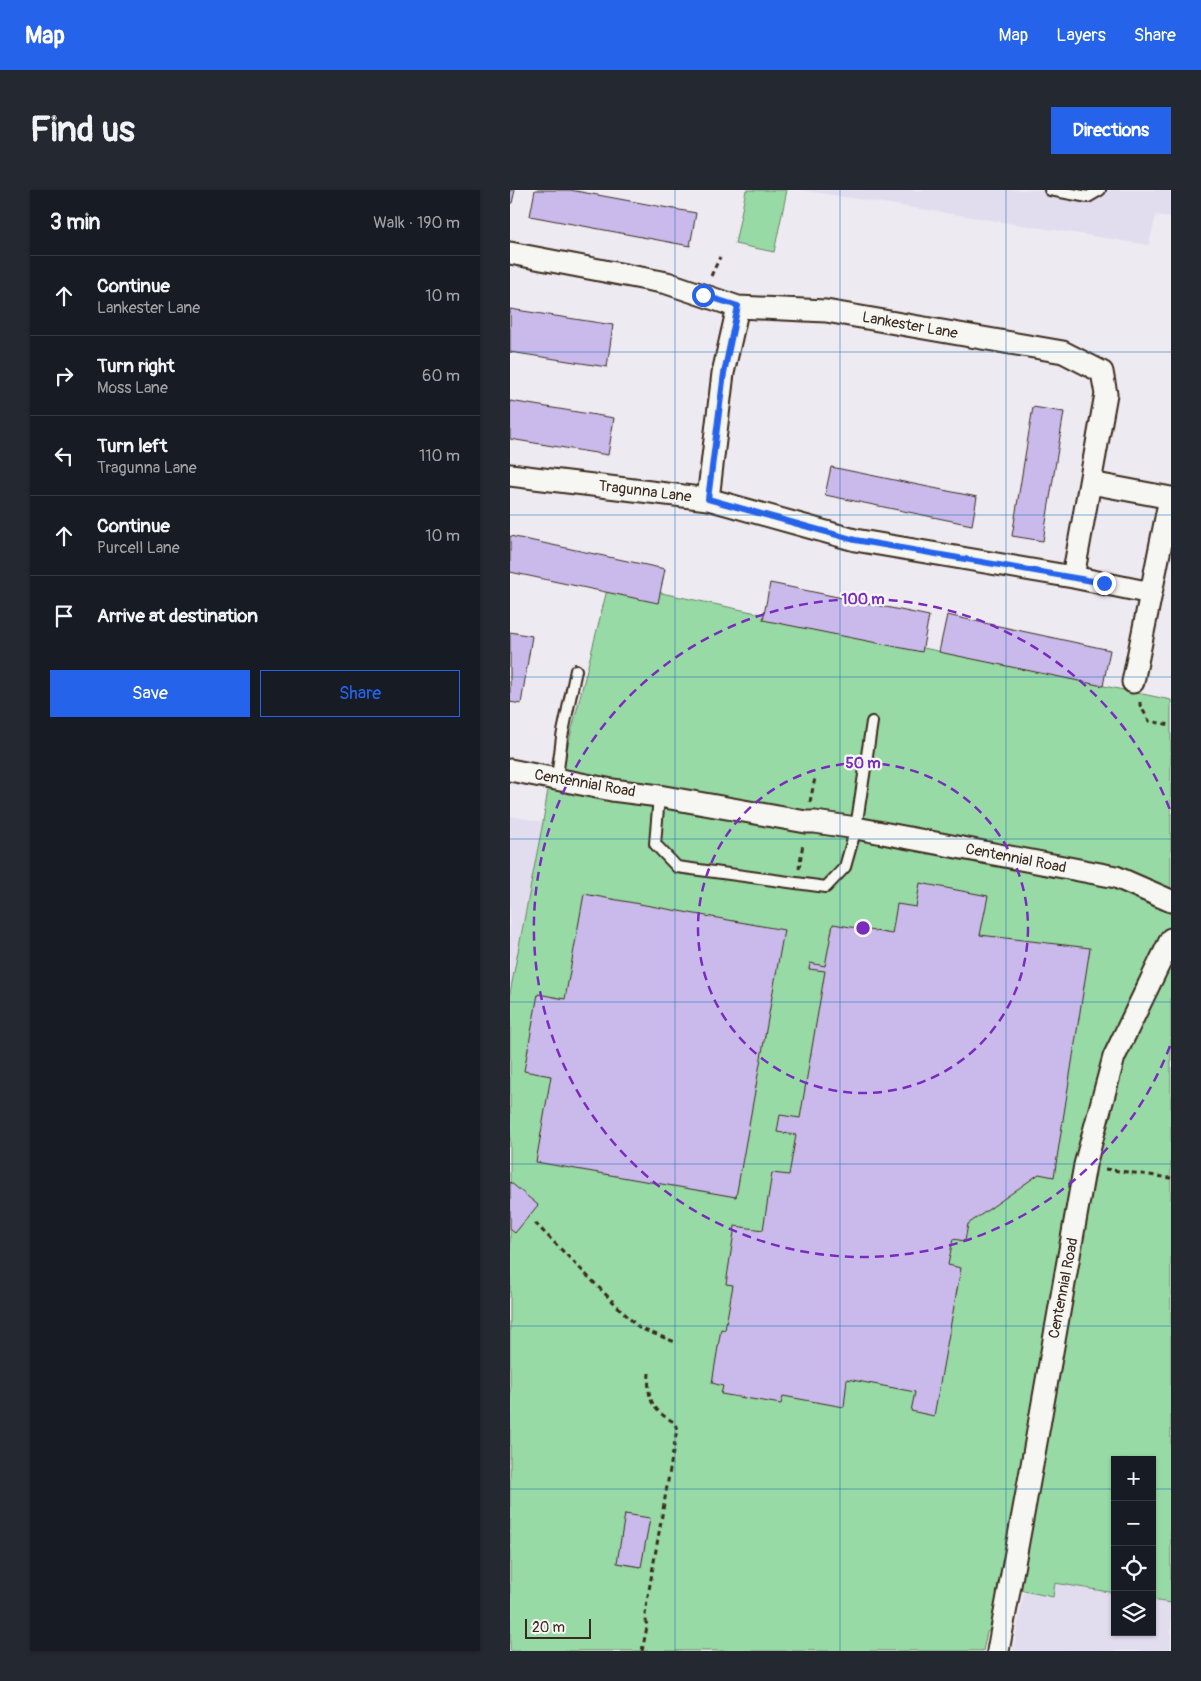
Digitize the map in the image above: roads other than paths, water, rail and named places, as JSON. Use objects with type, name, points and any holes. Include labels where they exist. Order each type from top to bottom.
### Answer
[{"type":"street","name":"Lankester Lane","points":[[510,253],[668,283],[738,306],[826,311],[1063,352],[1102,372],[1106,394],[1091,483],[1072,577]]},
{"type":"street","points":[[708,499],[724,373],[738,306]]},
{"type":"street","name":"Tragunna Lane","points":[[510,475],[708,499],[855,540],[1151,592]]},
{"type":"street","points":[[1091,483],[1170,498],[1133,682]]},
{"type":"street","name":"Centennial Road","points":[[510,770],[612,790],[659,796],[806,822],[856,828],[1116,877],[1171,901]]},
{"type":"street","name":"Centennial Road","points":[[998,1651],[1084,1165],[1114,1057],[1171,939]]},
{"type":"lane","points":[[1050,190],[1088,197],[1100,190]]},
{"type":"lane","points":[[557,778],[562,737],[576,670]]},
{"type":"lane","points":[[659,796],[655,844],[677,867],[826,887],[846,867],[856,828],[872,722]]}]
